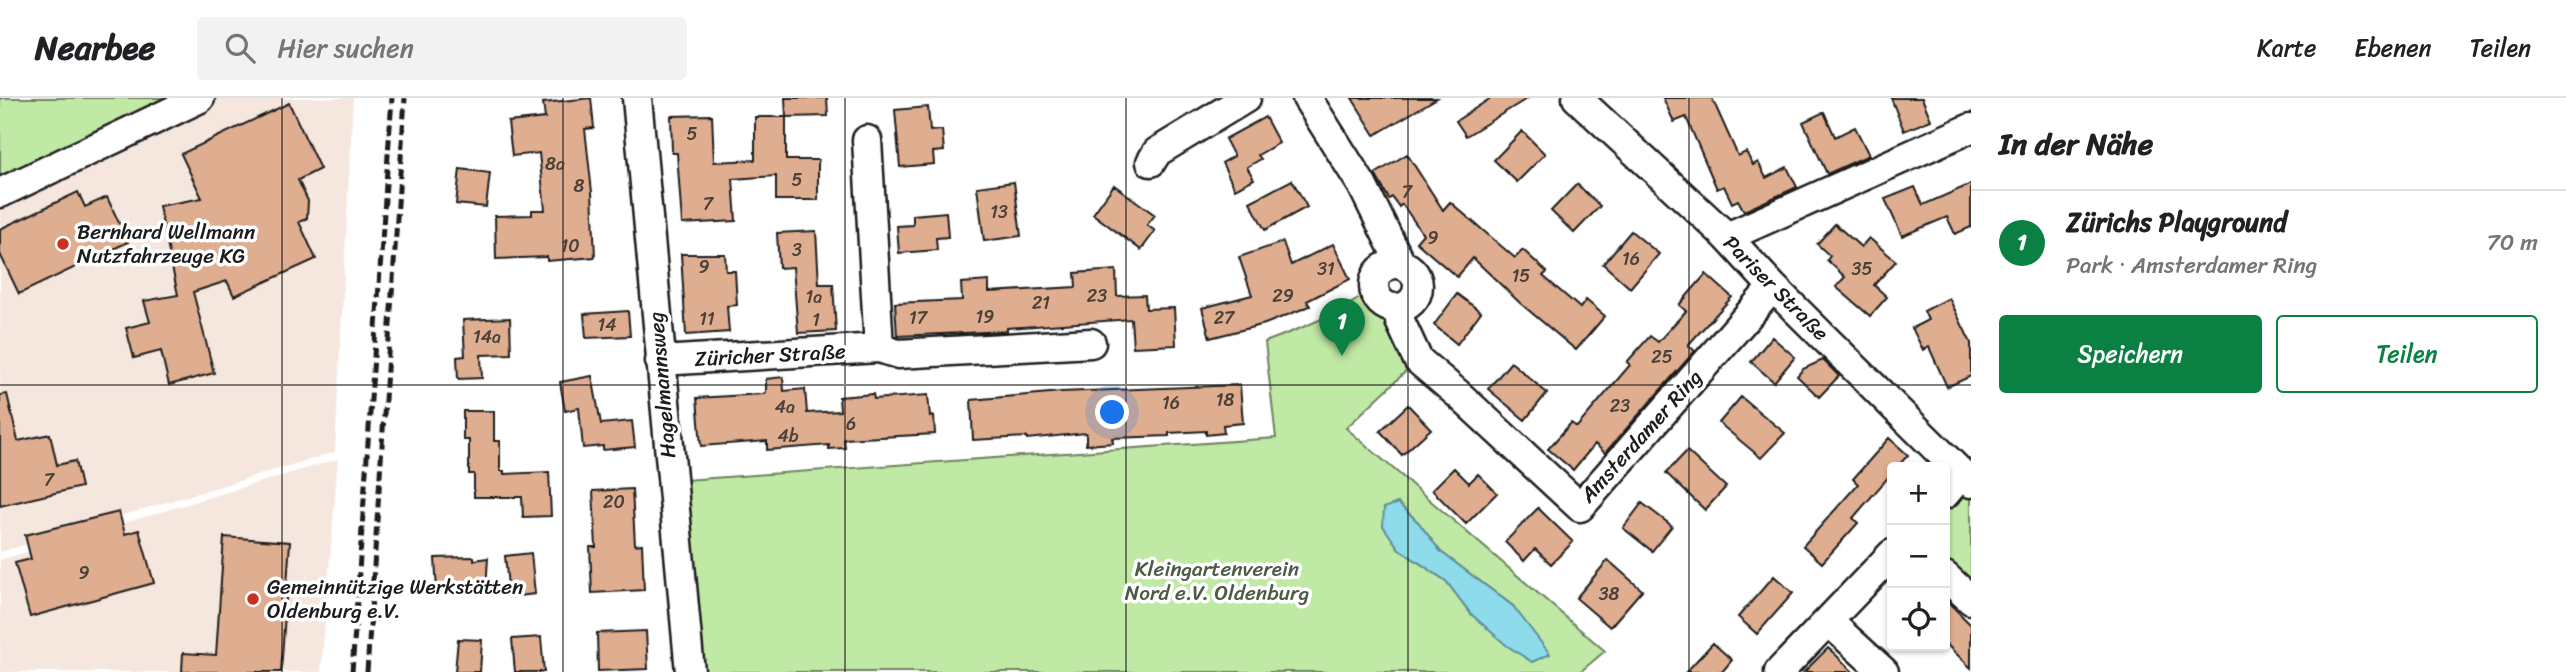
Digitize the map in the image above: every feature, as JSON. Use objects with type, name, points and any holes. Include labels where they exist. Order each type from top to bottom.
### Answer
[{"type":"street","points":[[0,193],[200,98]]},
{"type":"street","name":"Hagelmannsweg","points":[[637,98],[690,672]]},
{"type":"street","points":[[1151,162],[1157,152],[1246,98]]},
{"type":"street","name":"Amsterdamer Ring","points":[[1307,98],[1362,185],[1401,264],[1413,272],[1418,287],[1413,301],[1399,308],[1400,321],[1418,360],[1580,508],[1773,287]]},
{"type":"street","name":"Pariser Straße","points":[[1577,98],[1727,237],[1959,484]]},
{"type":"street","points":[[1727,237],[1971,128]]},
{"type":"street","points":[[867,140],[879,348]]},
{"type":"street","name":"Züricher Straße","points":[[660,361],[879,348],[898,354],[1091,343]]},
{"type":"street","points":[[1779,672],[1887,559]]},
{"type":"street","points":[[1950,581],[1971,600]]},
{"type":"street","points":[[1828,621],[1884,672]]},
{"type":"shaded area","points":[[200,98],[353,98],[335,452],[0,552],[0,193]]},
{"type":"shaded area","points":[[338,459],[321,672],[0,672],[0,560]]},
{"type":"green space","points":[[0,98],[186,98],[0,185]]},
{"type":"green space","name":"Kleingartenverein Nord e.V. Oldenburg","points":[[1373,289],[1380,302],[1392,308],[1418,360],[1346,428],[1605,651],[1580,672],[689,672],[671,481],[1276,438],[1265,342],[1321,319]],"holes":[[[1398,503],[1418,522],[1441,552],[1513,606],[1471,614],[1446,581],[1399,549],[1384,508]]]},
{"type":"green space","points":[[1971,484],[1971,600],[1950,581],[1950,492]]},
{"type":"water","points":[[1398,503],[1418,522],[1441,552],[1513,606],[1550,654],[1532,662],[1506,645],[1471,614],[1446,581],[1399,549],[1383,526],[1384,508]]},
{"type":"building","points":[[591,98],[594,128],[585,129],[595,257],[547,261],[547,257],[496,259],[495,216],[532,215],[532,210],[545,210],[539,153],[512,156],[508,122],[545,118],[543,103]]},
{"type":"building","points":[[785,98],[827,98],[828,116],[786,117]]},
{"type":"building","points":[[1352,98],[1437,98],[1375,135]]},
{"type":"building","points":[[1491,98],[1528,98],[1466,136],[1456,121]]},
{"type":"building","points":[[1663,98],[1712,98],[1738,156],[1746,152],[1753,165],[1758,162],[1766,178],[1787,167],[1797,187],[1744,211],[1738,200],[1732,203],[1724,186],[1717,189],[1686,117],[1674,122]]},
{"type":"building","points":[[1891,98],[1922,98],[1931,120],[1904,131]]},
{"type":"building","points":[[289,103],[320,169],[298,180],[308,201],[307,218],[299,222],[316,259],[234,296],[227,281],[193,292],[214,373],[169,385],[161,351],[134,358],[126,328],[150,322],[144,301],[178,295],[159,206],[202,198],[181,154]]},
{"type":"building","points":[[928,107],[930,131],[942,130],[944,151],[933,152],[934,164],[900,167],[895,110]]},
{"type":"building","points":[[1824,112],[1835,137],[1855,127],[1869,155],[1827,174],[1803,122]]},
{"type":"building","points":[[712,115],[714,162],[755,160],[755,117],[786,117],[786,160],[818,160],[818,200],[776,200],[776,176],[733,179],[736,221],[682,224],[677,153],[672,153],[671,116]]},
{"type":"building","points":[[1265,117],[1279,143],[1258,155],[1261,159],[1247,167],[1254,179],[1235,189],[1222,163],[1234,156],[1225,139]]},
{"type":"building","points":[[1522,131],[1545,154],[1517,182],[1494,160]]},
{"type":"building","points":[[1407,154],[1443,210],[1450,202],[1515,258],[1523,250],[1547,272],[1543,276],[1580,308],[1586,300],[1605,316],[1576,350],[1520,303],[1473,258],[1457,277],[1416,242],[1423,234],[1402,204],[1399,207],[1392,197],[1389,199],[1375,174]]},
{"type":"building","points":[[460,169],[490,173],[486,207],[456,204]]},
{"type":"building","points":[[1292,180],[1307,207],[1265,230],[1250,202]]},
{"type":"building","points":[[1014,182],[1021,236],[984,241],[977,187]]},
{"type":"building","points":[[1577,184],[1600,206],[1574,233],[1551,211]]},
{"type":"building","points":[[1971,184],[1971,227],[1955,234],[1947,217],[1902,236],[1885,199],[1915,187],[1923,205]]},
{"type":"building","points":[[1114,185],[1155,215],[1147,225],[1155,231],[1141,250],[1093,214]]},
{"type":"building","name":"Bernhard Wellmann Nutzfahrzeuge KG","points":[[78,192],[85,207],[107,197],[128,242],[19,294],[0,254],[0,229]]},
{"type":"building","points":[[946,212],[948,237],[936,238],[937,250],[899,253],[897,226],[913,225],[913,215]]},
{"type":"building","points":[[1835,224],[1861,247],[1869,238],[1896,261],[1874,285],[1887,297],[1870,316],[1836,287],[1845,277],[1827,260],[1830,256],[1817,244]]},
{"type":"building","points":[[816,231],[819,284],[833,284],[836,331],[798,333],[793,267],[779,268],[777,233]]},
{"type":"building","points":[[1631,231],[1659,254],[1630,288],[1603,264]]},
{"type":"building","points":[[1283,242],[1291,265],[1333,244],[1350,279],[1307,301],[1310,306],[1265,324],[1210,338],[1202,308],[1252,295],[1239,257]]},
{"type":"building","points":[[681,254],[725,254],[726,271],[735,271],[737,305],[727,306],[729,332],[686,335]]},
{"type":"building","points":[[1116,270],[1117,296],[1145,295],[1146,309],[1174,308],[1176,345],[1133,347],[1131,319],[1007,328],[1007,331],[897,336],[895,303],[962,300],[961,283],[989,281],[989,292],[1076,287],[1075,273]]},
{"type":"building","points":[[1706,274],[1732,297],[1688,345],[1695,351],[1605,453],[1595,444],[1573,470],[1548,449],[1571,423],[1577,427],[1630,365],[1627,362],[1650,336],[1658,342],[1686,311],[1679,305]]},
{"type":"building","points":[[1457,294],[1481,312],[1457,344],[1434,325]]},
{"type":"building","points":[[1949,298],[1971,343],[1971,376],[1947,387],[1929,347],[1923,350],[1912,328],[1928,320],[1924,311]]},
{"type":"building","points":[[628,311],[630,336],[586,338],[584,314]]},
{"type":"building","points":[[510,318],[511,354],[481,355],[482,378],[458,379],[457,357],[465,356],[463,320]]},
{"type":"building","points":[[1772,337],[1795,357],[1774,382],[1751,362]]},
{"type":"building","points":[[1823,360],[1839,376],[1819,397],[1797,376],[1803,369]]},
{"type":"building","points":[[1511,362],[1547,393],[1525,420],[1488,389]]},
{"type":"building","points":[[592,376],[601,424],[632,421],[635,447],[603,450],[603,446],[583,448],[579,408],[565,411],[560,382]]},
{"type":"building","points":[[783,377],[784,391],[805,389],[807,413],[840,411],[839,397],[873,394],[874,399],[928,395],[930,417],[934,416],[935,434],[844,439],[845,448],[829,449],[829,445],[767,450],[767,441],[701,446],[697,398],[763,394],[766,392],[766,379]]},
{"type":"building","points":[[1240,385],[1243,423],[1223,425],[1224,433],[1169,433],[1169,436],[1112,438],[1113,443],[1086,445],[1086,433],[1027,439],[973,440],[971,400],[1061,392]]},
{"type":"building","points":[[7,394],[18,441],[50,434],[57,465],[75,461],[81,487],[0,506],[0,395]]},
{"type":"building","points":[[1741,397],[1785,433],[1761,458],[1719,423]]},
{"type":"building","points":[[1408,405],[1431,429],[1402,455],[1380,431]]},
{"type":"building","points":[[463,411],[494,411],[494,441],[500,441],[500,471],[504,471],[504,474],[549,472],[551,516],[523,517],[522,497],[474,497],[474,474],[469,474],[469,440],[463,440]]},
{"type":"building","points":[[1889,438],[1908,455],[1902,462],[1887,462],[1887,479],[1853,518],[1858,523],[1822,563],[1803,546],[1858,484],[1853,479]]},
{"type":"building","points":[[1687,451],[1726,487],[1705,510],[1666,473]]},
{"type":"building","points":[[1454,468],[1469,483],[1478,474],[1497,493],[1466,524],[1432,490]]},
{"type":"building","points":[[632,489],[635,545],[642,544],[644,590],[592,593],[590,547],[596,547],[593,491]]},
{"type":"building","points":[[1642,503],[1672,526],[1652,551],[1623,528]]},
{"type":"building","points":[[1538,508],[1573,542],[1551,564],[1535,549],[1524,561],[1505,542]]},
{"type":"building","points":[[119,512],[125,534],[139,530],[154,583],[30,617],[15,563],[31,559],[25,535]]},
{"type":"building","name":"Gemeinnützige Werkstätten Oldenburg e.V.","points":[[224,537],[290,542],[281,672],[182,672],[183,653],[216,655]]},
{"type":"building","points":[[531,553],[535,594],[509,597],[505,556]]},
{"type":"building","points":[[474,557],[474,560],[488,558],[486,589],[437,591],[435,558]]},
{"type":"building","points":[[1608,560],[1642,590],[1610,627],[1576,598]]},
{"type":"building","points":[[1774,576],[1793,593],[1757,634],[1738,617]]},
{"type":"building","points":[[1950,604],[1971,625],[1971,668],[1950,648]]},
{"type":"building","points":[[646,631],[648,669],[598,671],[597,633]]},
{"type":"building","points":[[541,637],[544,672],[515,672],[512,639]]},
{"type":"building","points":[[458,639],[482,640],[480,672],[455,672]]},
{"type":"building","points":[[1713,643],[1732,660],[1722,672],[1686,672]]},
{"type":"building","points":[[1828,648],[1836,655],[1853,672],[1804,672]]},
{"type":"railway","points":[[352,672],[392,98]]},
{"type":"railway","points":[[367,672],[405,98]]},
{"type":"place","name":"Bernhard Wellmann Nutzfahrzeuge KG","points":[[63,244]]},
{"type":"place","name":"Zürichs Playground","points":[[1342,356]]},
{"type":"place","name":"Gemeinnützige Werkstätten Oldenburg e.V.","points":[[253,599]]}]
